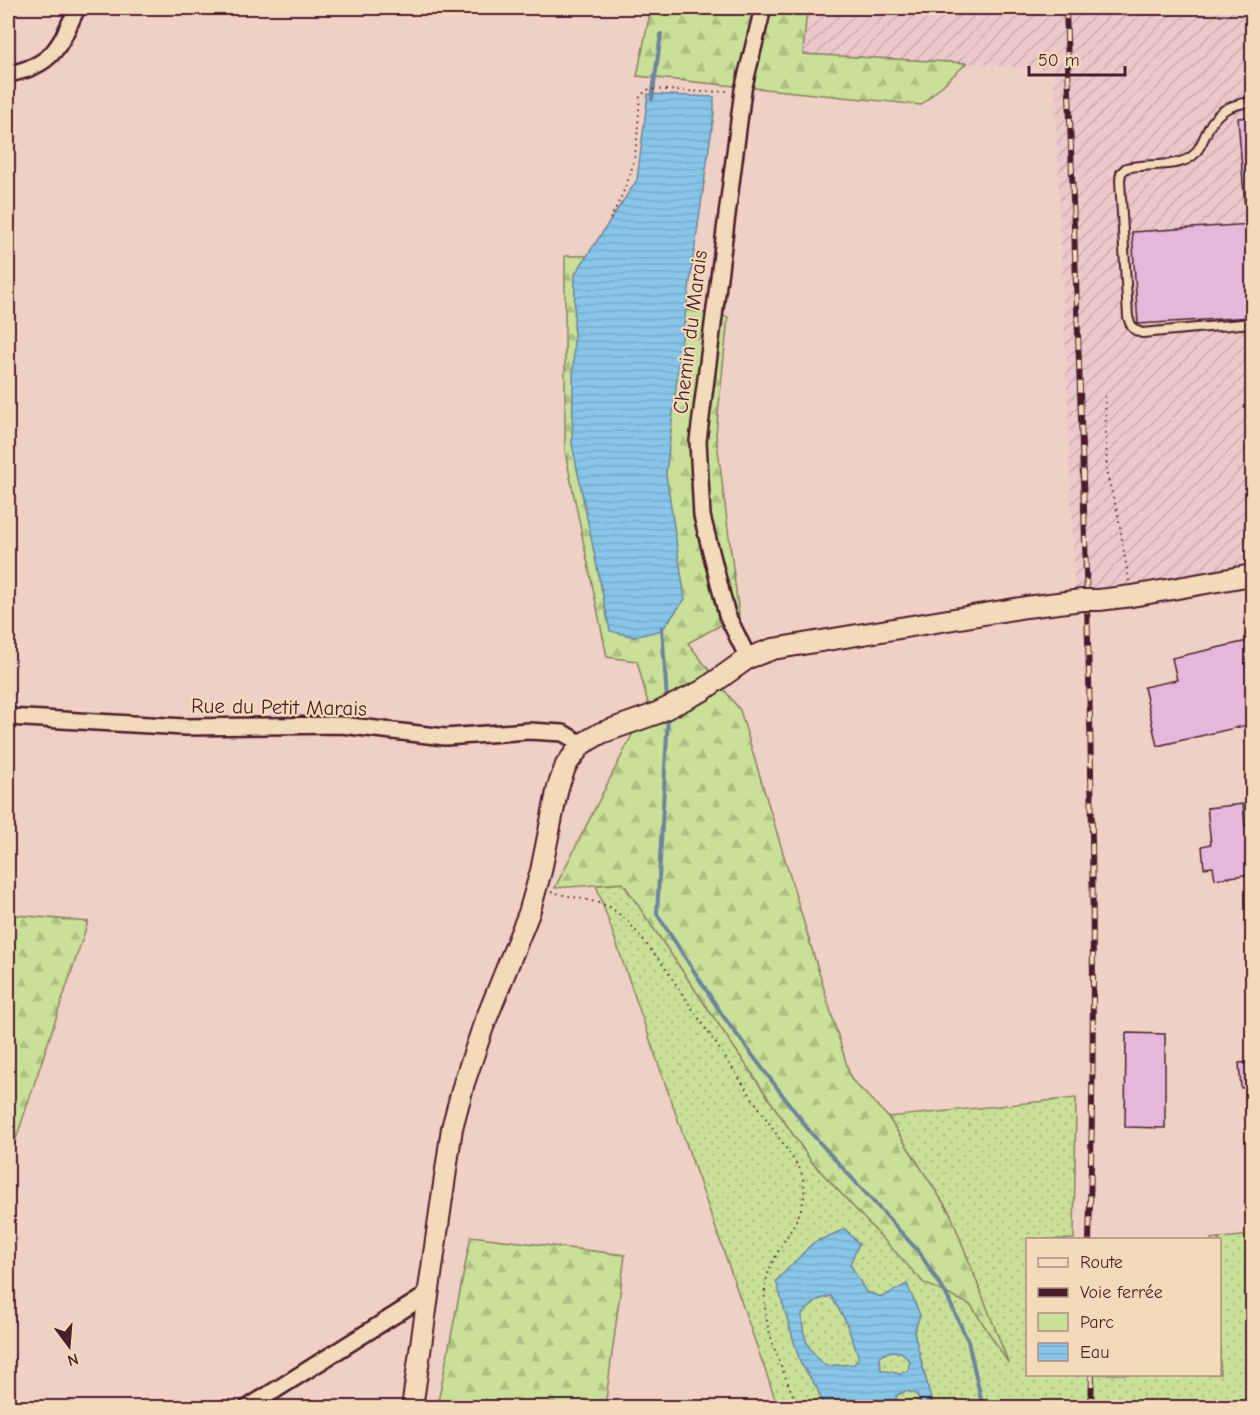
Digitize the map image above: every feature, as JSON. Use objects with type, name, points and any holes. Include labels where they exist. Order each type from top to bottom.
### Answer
[{"type":"street","points":[[8,74],[29,70],[47,59],[60,43],[77,8]]},
{"type":"street","name":"Chemin du Marais","points":[[748,658],[727,615],[702,516],[698,441],[743,90],[763,8]]},
{"type":"street","points":[[412,1407],[452,1128],[483,1027],[529,913],[558,787],[566,765],[582,744],[601,733],[655,714],[702,692],[748,658],[773,649],[1026,607],[1132,596],[1252,575]]},
{"type":"street","name":"Rue du Petit Marais","points":[[8,717],[185,727],[341,725],[445,737],[529,731],[562,733],[582,744]]},
{"type":"street","points":[[247,1407],[428,1294]]},
{"type":"lane","points":[[1252,102],[1238,103],[1217,114],[1210,123],[1198,150],[1190,158],[1181,162],[1126,168],[1121,173],[1120,180],[1128,317],[1134,331],[1142,333],[1252,323]]},
{"type":"path","points":[[609,219],[622,196],[631,171],[636,147],[640,96],[649,89],[705,92],[743,90]]},
{"type":"path","points":[[1105,396],[1107,475],[1118,515],[1132,596]]},
{"type":"path","points":[[536,888],[610,907],[628,921],[663,965],[800,1169],[806,1188],[803,1206],[768,1270],[764,1301],[771,1336],[798,1407]]},
{"type":"shaded area","points":[[807,8],[1252,8],[1252,585],[1075,591],[1054,70],[803,54]]},
{"type":"green space","points":[[651,8],[807,8],[803,54],[967,63],[921,105],[637,76]]},
{"type":"green space","points":[[651,255],[655,305],[728,317],[716,434],[739,615],[688,643],[740,710],[851,1079],[888,1117],[950,1213],[1009,1364],[971,1305],[924,1283],[811,1161],[623,883],[555,888],[648,703],[637,661],[607,657],[565,452],[565,256]]},
{"type":"green space","points":[[623,883],[811,1161],[924,1282],[971,1305],[1007,1360],[950,1213],[888,1117],[1076,1098],[1074,1238],[1026,1238],[1026,1376],[1221,1376],[1220,1238],[1252,1235],[1252,1407],[778,1407],[596,885]]},
{"type":"green space","points":[[8,914],[88,922],[8,1163]]},
{"type":"green space","points":[[471,1236],[625,1255],[605,1407],[437,1407]]},
{"type":"water","points":[[648,94],[714,97],[714,113],[680,352],[666,474],[685,599],[662,630],[634,637],[610,631],[572,444],[575,274],[637,180]]},
{"type":"water","points":[[845,1229],[859,1244],[850,1264],[866,1292],[882,1297],[907,1284],[920,1315],[914,1332],[933,1407],[921,1407],[917,1394],[905,1391],[896,1396],[898,1407],[869,1407],[865,1403],[848,1402],[846,1407],[824,1407],[817,1388],[800,1362],[776,1281],[813,1243]],"holes":[[[831,1296],[845,1320],[858,1355],[854,1364],[826,1366],[807,1343],[802,1314],[818,1300]],[[891,1351],[901,1352],[910,1361],[908,1371],[900,1374],[881,1370],[880,1356]]]},
{"type":"building","points":[[1252,117],[1252,208],[1245,208],[1238,118]]},
{"type":"building","points":[[1252,224],[1252,317],[1138,324],[1132,232]]},
{"type":"building","points":[[1252,640],[1252,724],[1157,746],[1144,687],[1177,680],[1172,658]]},
{"type":"building","points":[[1243,804],[1245,826],[1252,825],[1252,874],[1215,879],[1213,867],[1204,868],[1202,846],[1211,844],[1207,808]]},
{"type":"building","points":[[1126,1033],[1165,1034],[1165,1128],[1125,1127]]},
{"type":"building","points":[[1252,1062],[1252,1087],[1241,1088],[1239,1063]]},
{"type":"waterway","points":[[652,99],[661,34]]},
{"type":"waterway","points":[[662,627],[667,700]]},
{"type":"waterway","points":[[668,716],[657,914],[723,1016],[811,1133],[919,1252],[946,1294],[968,1341],[983,1408]]},
{"type":"railway","points":[[1066,8],[1083,470],[1091,778],[1093,932],[1089,1238]]},
{"type":"railway","points":[[1091,1408],[1092,1376]]}]
